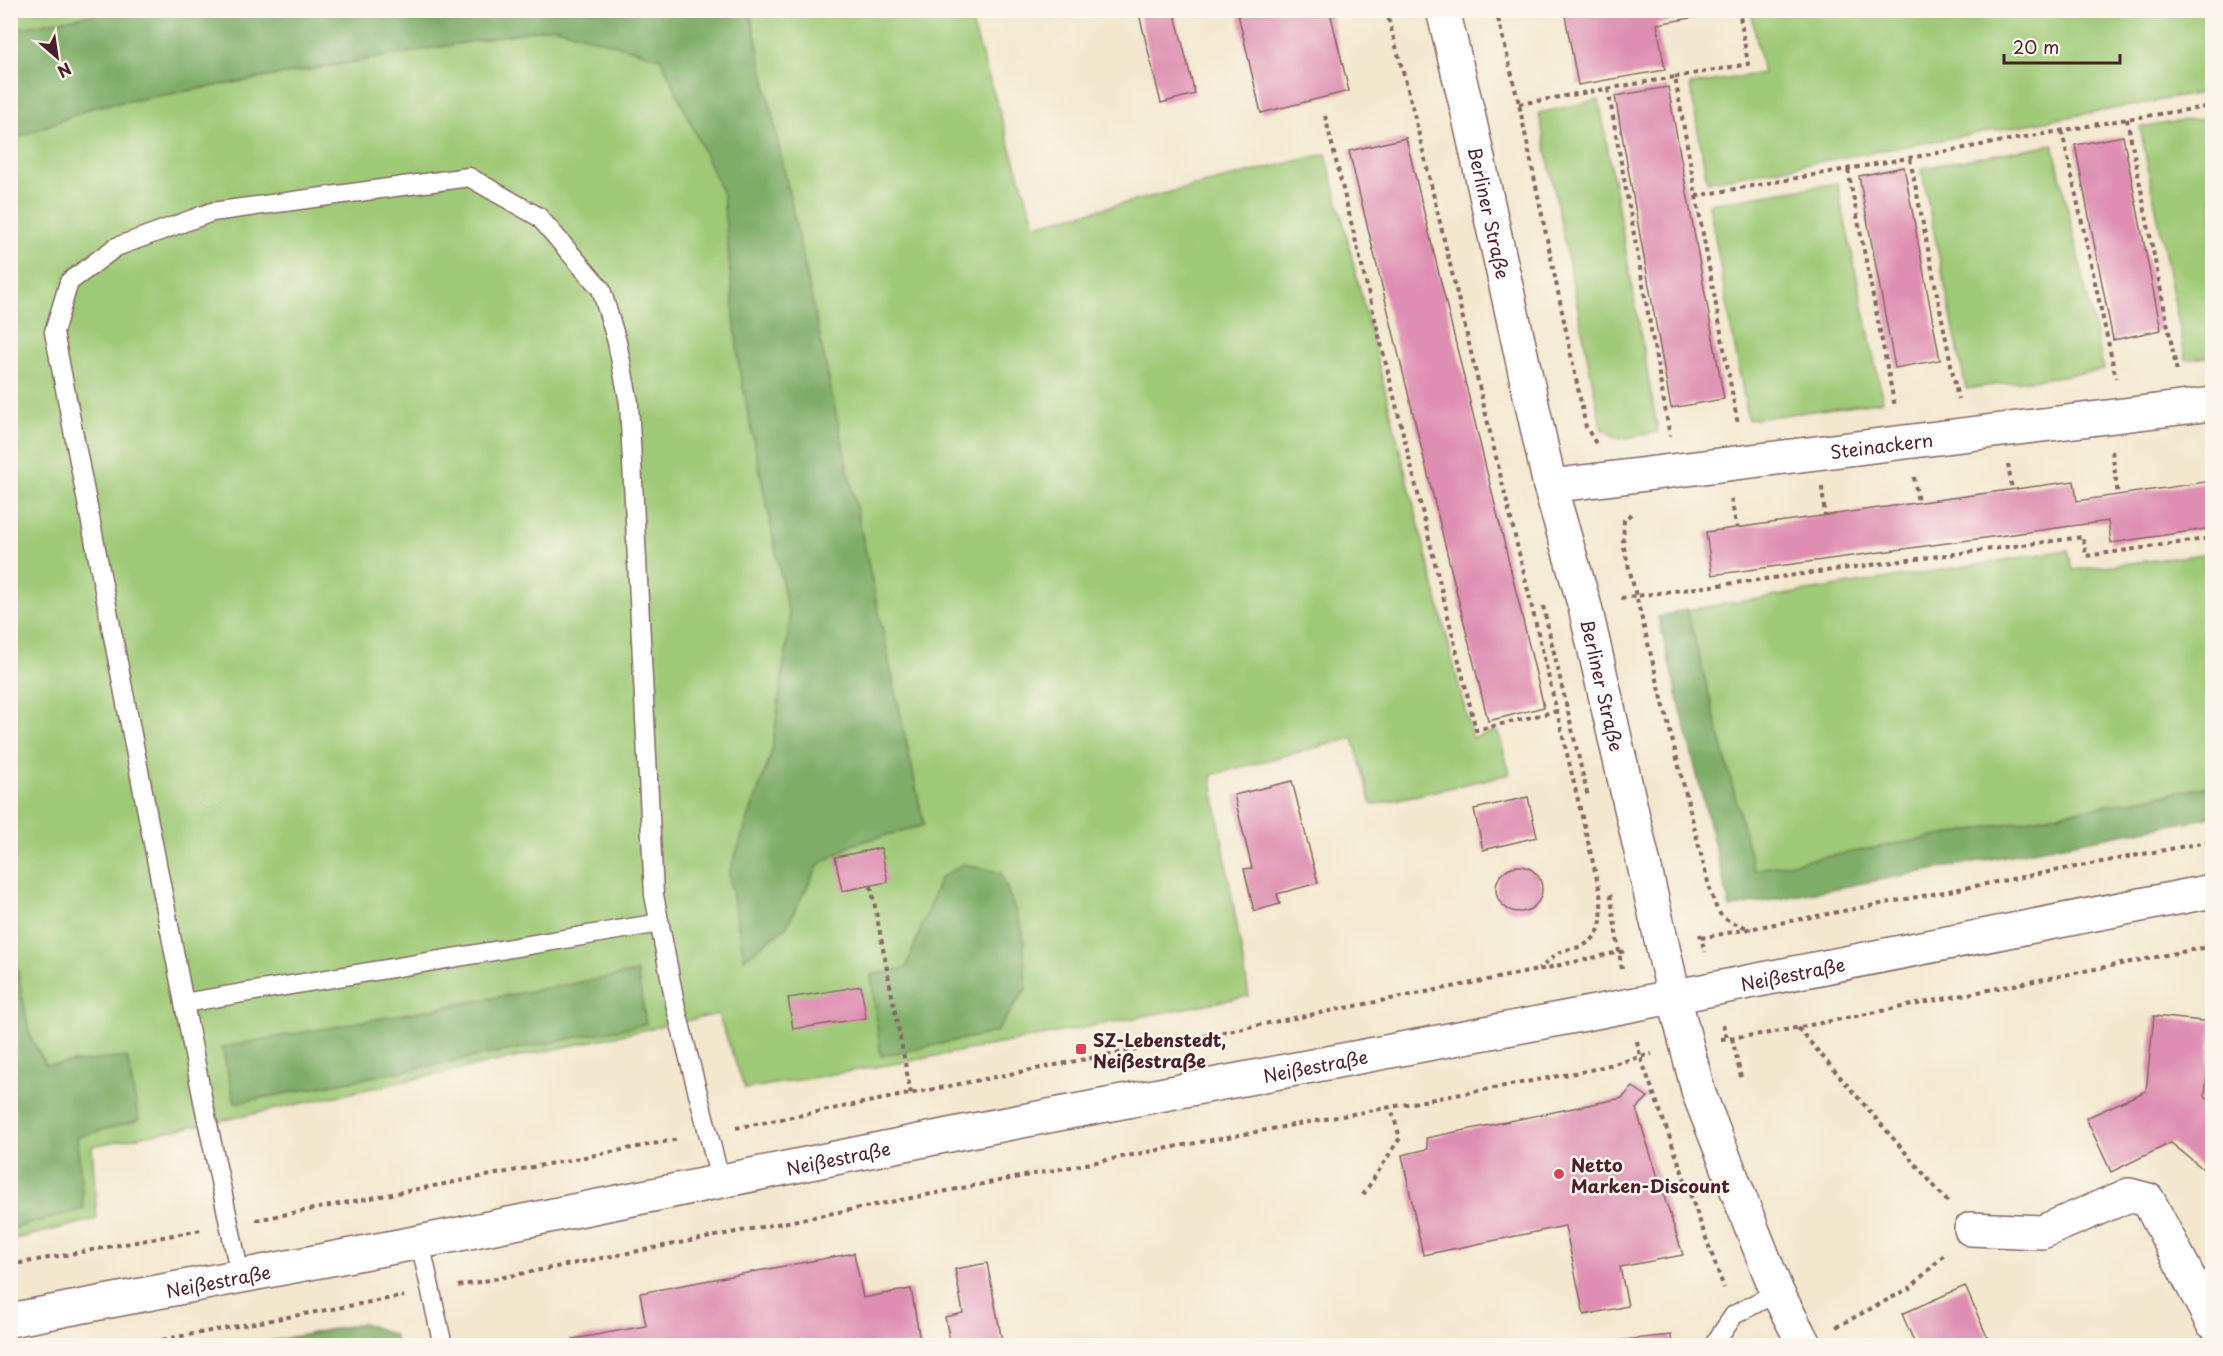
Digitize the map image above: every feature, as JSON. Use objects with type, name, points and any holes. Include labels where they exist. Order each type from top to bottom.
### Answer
[{"type":"street","name":"Berliner Straße","points":[[1443,10],[1468,113],[1550,486],[1584,607],[1674,996],[1699,1094],[1777,1292],[1805,1345]]},
{"type":"street","name":"Steinackern","points":[[1550,486],[2212,404]]},
{"type":"street","name":"Neißestraße","points":[[12,1313],[420,1242],[721,1183],[964,1132],[2212,891]]},
{"type":"street","points":[[1971,1229],[2042,1232],[2129,1195],[2148,1200],[2212,1322]]},
{"type":"lane","points":[[240,1275],[184,1003],[54,332],[69,282],[116,246],[212,212],[470,177],[539,217],[601,289],[616,342],[629,403],[654,895],[676,1008],[721,1183]]},
{"type":"lane","points":[[184,1003],[660,923]]},
{"type":"lane","points":[[420,1242],[443,1346]]},
{"type":"lane","points":[[1713,1346],[1734,1315],[1777,1292]]},
{"type":"path","points":[[1386,10],[1416,120],[1600,892],[1602,921],[1589,942],[1578,948],[1561,951],[1538,970]]},
{"type":"path","points":[[1496,10],[1519,104],[1586,427],[1597,444],[1605,447]]},
{"type":"path","points":[[1519,104],[1748,64],[1739,10]]},
{"type":"path","points":[[1675,77],[1739,432]]},
{"type":"path","points":[[1608,89],[1671,442]]},
{"type":"path","points":[[1696,196],[2127,118],[2212,106]]},
{"type":"path","points":[[1325,116],[1476,730],[1557,711]]},
{"type":"path","points":[[2127,118],[2177,372]]},
{"type":"path","points":[[2062,131],[2116,378]]},
{"type":"path","points":[[1910,159],[1958,402]]},
{"type":"path","points":[[1848,170],[1895,411]]},
{"type":"path","points":[[2111,446],[2118,495]]},
{"type":"path","points":[[2007,459],[2012,490]]},
{"type":"path","points":[[1913,471],[1918,503]]},
{"type":"path","points":[[1821,483],[1825,516]]},
{"type":"path","points":[[1730,494],[1737,528]]},
{"type":"path","points":[[1618,588],[1621,598],[2083,537],[2086,556],[2212,538]]},
{"type":"path","points":[[1636,595],[1717,912],[1724,920],[1751,930]]},
{"type":"path","points":[[1701,938],[2212,841]]},
{"type":"path","points":[[871,886],[911,1094]]},
{"type":"path","points":[[10,1264],[230,1225],[911,1094],[1619,952],[1609,890]]},
{"type":"path","points":[[1742,1077],[1732,1038],[1798,1028],[2212,946]]},
{"type":"path","points":[[1798,1028],[1971,1229],[1910,1288],[1805,1345]]},
{"type":"path","points":[[127,1346],[430,1291],[1163,1149],[1596,1069],[1640,1056],[1734,1315]]},
{"type":"path","points":[[1363,1195],[1400,1138],[1391,1108]]},
{"type":"green space","points":[[11,10],[116,11],[11,30]]},
{"type":"green space","points":[[116,10],[750,11],[924,825],[854,844],[819,864],[786,927],[744,959],[729,874],[772,751],[790,621],[739,367],[723,194],[661,58],[554,27],[94,107],[11,140],[11,30]]},
{"type":"green space","points":[[2210,10],[2212,91],[1707,182],[1690,85],[1763,73],[1751,11]]},
{"type":"green space","points":[[750,11],[968,11],[1035,225],[1326,154],[1472,738],[1498,731],[1510,774],[1372,805],[1353,738],[1211,775],[1249,996],[905,1062],[745,1089],[718,1014],[234,1118],[92,1146],[97,1219],[11,1240],[10,1222],[11,1228],[76,1137],[138,1120],[127,1057],[47,1065],[30,1037],[11,936],[11,140],[94,107],[554,27],[661,58],[723,193],[739,367],[790,621],[772,751],[729,874],[786,927],[819,864],[854,844],[924,825]],"holes":[[[940,878],[1023,932],[1026,989],[996,1032],[881,1056],[871,975],[906,969]],[[637,972],[646,1024],[235,1103],[222,1048]]]},
{"type":"green space","points":[[1599,100],[1658,432],[1620,439],[1602,430],[1539,113]]},
{"type":"green space","points":[[2212,117],[2212,356],[2186,360],[2140,127]]},
{"type":"green space","points":[[2053,144],[2104,370],[1966,389],[1921,168]]},
{"type":"green space","points":[[1837,183],[1883,401],[1748,420],[1709,204]]},
{"type":"green space","points":[[2068,550],[2073,570],[2212,553],[2212,786],[1754,870],[1687,610]]},
{"type":"green space","points":[[1687,609],[1754,870],[2212,786],[2212,817],[1730,908],[1658,617]]},
{"type":"green space","points":[[963,864],[1001,873],[1023,932],[1026,989],[996,1032],[881,1056],[871,975],[906,968],[940,878]]},
{"type":"green space","points":[[11,936],[30,1037],[46,1065],[127,1057],[139,1120],[77,1137],[84,1209],[11,1229]]},
{"type":"green space","points":[[637,972],[646,1024],[235,1103],[222,1047]]},
{"type":"green space","points":[[363,1323],[394,1335],[397,1345],[252,1345]]},
{"type":"building","points":[[1138,10],[1174,10],[1195,94],[1161,103]]},
{"type":"building","points":[[1237,10],[1354,10],[1331,16],[1349,91],[1261,113]]},
{"type":"building","points":[[1564,10],[1724,10],[1724,12],[1657,24],[1665,70],[1578,85]]},
{"type":"building","points":[[1668,87],[1724,399],[1671,408],[1615,96]]},
{"type":"building","points":[[2123,136],[2161,330],[2113,340],[2075,145]]},
{"type":"building","points":[[1406,138],[1544,707],[1488,721],[1349,151]]},
{"type":"building","points":[[1904,167],[1940,360],[1895,368],[1859,176]]},
{"type":"building","points":[[2074,481],[2077,501],[2212,481],[2212,528],[2111,543],[2108,521],[1712,575],[1706,532]]},
{"type":"building","points":[[1292,781],[1318,883],[1277,894],[1280,904],[1254,911],[1244,869],[1252,868],[1234,795]]},
{"type":"building","points":[[1528,797],[1537,837],[1483,850],[1474,809]]},
{"type":"building","points":[[881,848],[888,882],[842,891],[835,857]]},
{"type":"building","points":[[1519,866],[1535,873],[1542,889],[1535,905],[1519,912],[1503,905],[1496,889],[1503,873]]},
{"type":"building","points":[[861,986],[866,1018],[793,1029],[788,998]]},
{"type":"building","points":[[2154,1016],[2212,1022],[2205,1096],[2212,1102],[2212,1176],[2171,1143],[2111,1172],[2086,1118],[2146,1091]]},
{"type":"building","points":[[1633,1087],[1648,1097],[1636,1109],[1683,1255],[1620,1267],[1628,1306],[1584,1315],[1565,1226],[1423,1255],[1402,1155],[1428,1149],[1426,1138],[1622,1098]]},
{"type":"building","points":[[854,1253],[863,1298],[911,1289],[921,1346],[574,1346],[573,1339],[646,1326],[640,1293]]},
{"type":"building","points":[[987,1263],[1003,1346],[951,1346],[945,1317],[963,1313],[955,1269]]},
{"type":"building","points":[[1965,1286],[1991,1346],[1916,1346],[1902,1314]]},
{"type":"building","points":[[1671,1335],[1672,1346],[1586,1346],[1586,1344]]},
{"type":"place","name":"SZ-Lebenstedt, Neißestraße","points":[[1081,1049]]},
{"type":"place","name":"Netto Marken-Discount","points":[[1559,1174]]}]
